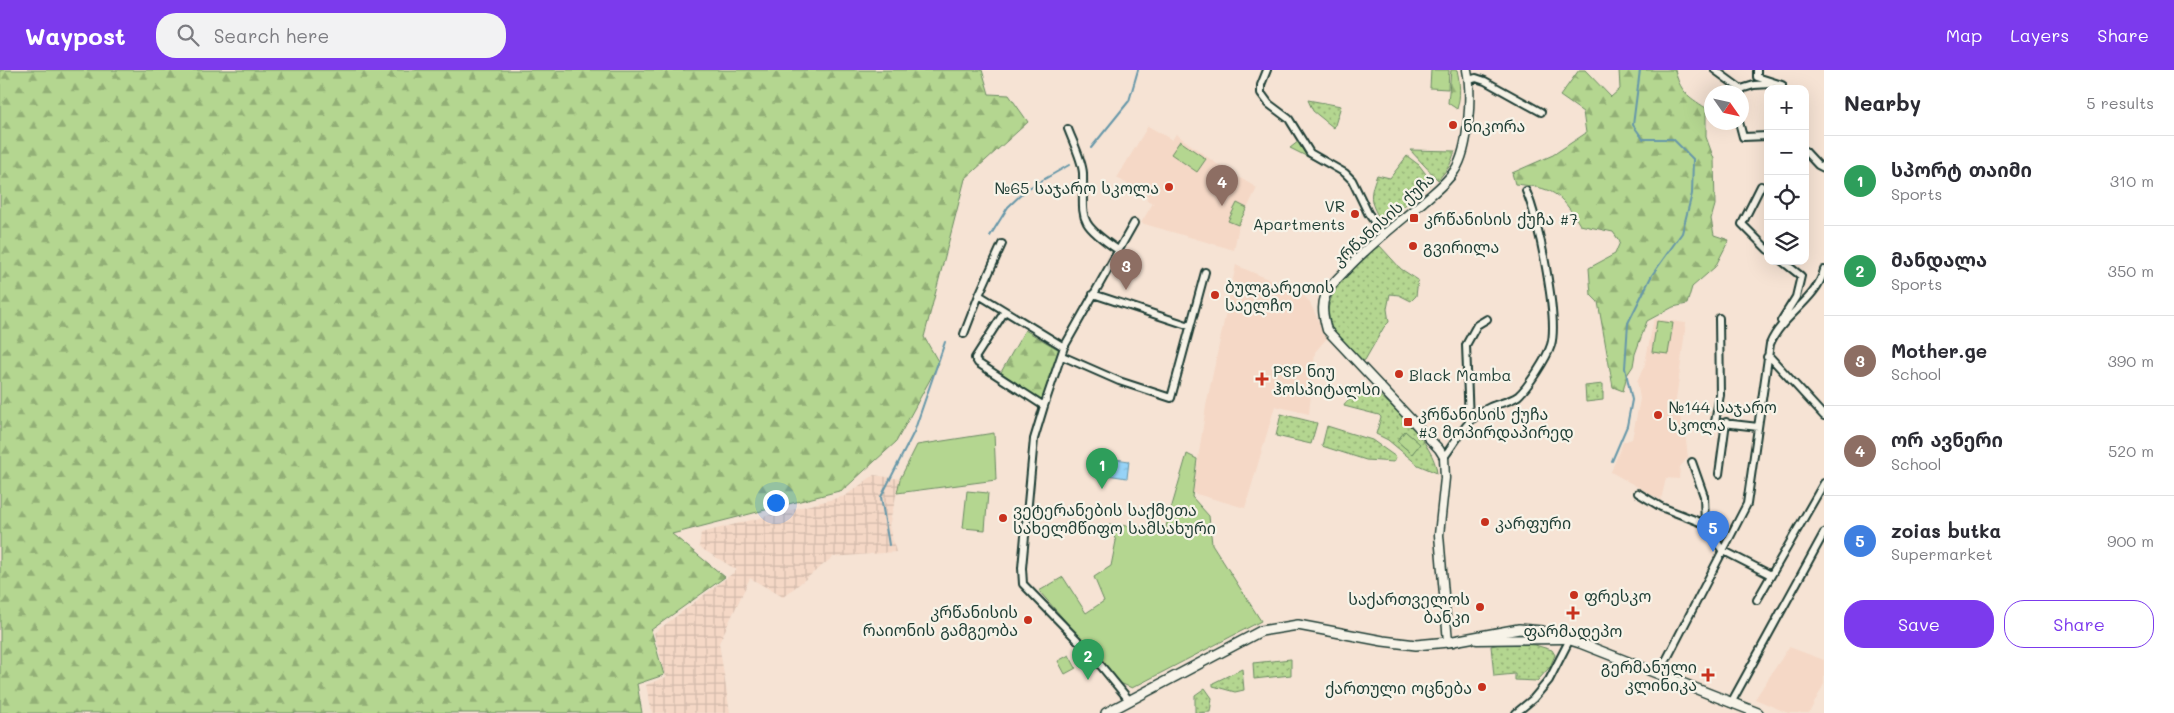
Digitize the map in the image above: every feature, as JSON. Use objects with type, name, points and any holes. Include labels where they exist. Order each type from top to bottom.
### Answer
[{"type":"main road","points":[[1106,713],[1261,631],[1288,625],[1298,625],[1383,642],[1416,645],[1448,642],[1520,629],[1542,631],[1570,639],[1758,713]]},
{"type":"street","points":[[1267,70],[1261,85],[1261,93],[1269,104],[1289,119],[1310,153],[1352,180],[1368,213],[1384,236]]},
{"type":"street","name":"კრწანისის ქუჩა","points":[[1444,457],[1439,448],[1326,330],[1323,315],[1324,298],[1328,290],[1350,266],[1442,185],[1456,169],[1464,144],[1469,80],[1467,70]]},
{"type":"street","points":[[1715,70],[1734,85]]},
{"type":"street","points":[[1757,70],[1757,77],[1782,85]]},
{"type":"street","points":[[1469,80],[1485,81],[1541,112]]},
{"type":"street","points":[[1749,87],[1774,83]]},
{"type":"street","points":[[1068,129],[1083,171],[1082,215],[1093,232],[1118,250]]},
{"type":"street","points":[[1741,130],[1742,137],[1764,136]]},
{"type":"street","points":[[1809,155],[1818,165],[1824,168]]},
{"type":"street","points":[[1761,186],[1742,224],[1764,246]]},
{"type":"street","points":[[1448,642],[1439,535],[1445,478],[1444,457],[1470,421],[1490,407],[1510,401],[1518,395],[1539,367],[1551,345],[1553,329],[1546,267],[1526,192]]},
{"type":"street","points":[[1129,700],[1093,656],[1022,584],[1022,568],[1034,439],[1044,406],[1064,347],[1134,223]]},
{"type":"street","points":[[964,334],[1002,244]]},
{"type":"street","points":[[1659,674],[1746,504],[1767,357],[1775,332],[1796,297],[1800,284],[1801,276],[1787,265]]},
{"type":"street","points":[[1775,332],[1822,288],[1824,270]]},
{"type":"street","points":[[1062,356],[1119,381],[1171,398],[1205,272]]},
{"type":"street","points":[[1093,294],[1190,326]]},
{"type":"street","points":[[979,295],[1064,347]]},
{"type":"street","points":[[1005,311],[975,358],[978,363],[1044,406]]},
{"type":"street","points":[[1718,318],[1720,387],[1715,422],[1758,426]]},
{"type":"street","points":[[1470,421],[1466,346],[1477,325],[1487,319]]},
{"type":"street","points":[[1767,357],[1771,358],[1824,416]]},
{"type":"street","points":[[1719,474],[1726,422]]},
{"type":"street","points":[[1692,462],[1704,496],[1705,524],[1722,550],[1771,576]]},
{"type":"street","points":[[1757,600],[1824,483]]},
{"type":"street","points":[[1638,492],[1661,507],[1705,524]]},
{"type":"street","points":[[1732,703],[1824,533]]},
{"type":"street","points":[[1516,713],[1533,699],[1549,680],[1570,639]]},
{"type":"shaded area","name":"№65 საჯარო სკოლა","points":[[1148,126],[1172,140],[1176,134],[1217,164],[1257,188],[1239,225],[1234,250],[1141,223],[1153,203],[1146,200],[1148,196],[1117,178]]},
{"type":"shaded area","name":"PSP ნიუ ჰოსპიტალსი","points":[[1236,265],[1302,294],[1309,301],[1327,338],[1315,352],[1309,414],[1275,406],[1245,508],[1193,493],[1206,406]]},
{"type":"shaded area","name":"№144 საჯარო სკოლა","points":[[1654,319],[1686,323],[1675,408],[1684,425],[1688,457],[1680,467],[1679,479],[1666,478],[1661,500],[1611,472],[1623,442],[1632,439],[1640,399],[1637,381],[1644,368]]},
{"type":"shaded area","points":[[874,475],[900,479],[889,526],[896,552],[833,557],[783,597],[750,578],[719,643],[730,713],[652,713],[646,685],[666,677],[654,633],[737,570],[699,547],[701,533],[845,496]]},
{"type":"shaded area","points":[[1789,647],[1824,660],[1824,684],[1809,713],[1788,713],[1755,699]]},
{"type":"green space","points":[[0,70],[982,70],[989,94],[1009,95],[1028,122],[965,179],[924,337],[939,363],[896,442],[843,490],[672,534],[725,577],[651,630],[664,675],[637,684],[642,713],[0,713]]},
{"type":"green space","points":[[1431,70],[1449,70],[1448,89],[1430,88]]},
{"type":"green space","points":[[1451,70],[1457,70],[1459,80],[1460,94],[1457,109],[1448,103]]},
{"type":"green space","points":[[1579,70],[1585,70],[1611,97],[1620,89],[1619,70],[1675,70],[1679,83],[1685,92],[1704,107],[1704,130],[1706,130],[1706,137],[1714,159],[1715,205],[1711,219],[1714,235],[1729,240],[1715,267],[1692,287],[1687,304],[1673,307],[1647,321],[1623,391],[1613,387],[1598,302],[1591,295],[1589,268],[1615,254],[1620,242],[1613,232],[1580,225],[1567,205],[1547,190],[1515,184],[1512,173],[1553,155],[1586,133],[1583,112],[1560,96]]},
{"type":"green space","points":[[1308,100],[1341,106],[1334,128],[1313,111]]},
{"type":"green space","points":[[1180,141],[1206,159],[1197,172],[1171,154]]},
{"type":"green space","points":[[1299,141],[1348,177],[1290,148]]},
{"type":"green space","points":[[1410,150],[1455,151],[1449,167],[1438,180]]},
{"type":"green space","points":[[1407,156],[1419,165],[1432,182],[1383,224],[1373,205],[1372,189],[1374,183],[1377,175],[1390,178]]},
{"type":"green space","points":[[1237,203],[1247,208],[1238,225],[1228,221]]},
{"type":"green space","points":[[1380,246],[1401,269],[1418,280],[1416,296],[1411,301],[1399,295],[1390,294],[1387,309],[1389,322],[1384,327],[1365,360],[1361,362],[1332,330],[1328,319],[1329,306],[1333,294],[1350,270],[1360,260]]},
{"type":"green space","points":[[1657,321],[1673,323],[1668,354],[1652,352]]},
{"type":"green space","points":[[1025,330],[1061,351],[1042,401],[1000,374]]},
{"type":"green space","points":[[1603,384],[1603,400],[1586,402],[1585,386]]},
{"type":"green space","points":[[1370,387],[1401,415],[1421,437],[1434,461],[1437,473],[1418,465],[1388,440],[1376,434],[1381,417],[1379,415],[1344,406],[1346,402]],"holes":[[[1405,431],[1420,444],[1412,454],[1397,441]]]},
{"type":"green space","points":[[1281,414],[1317,423],[1311,444],[1276,436]]},
{"type":"green space","points":[[1327,426],[1372,440],[1396,457],[1394,462],[1366,460],[1322,446]]},
{"type":"green space","points":[[1405,431],[1421,444],[1412,454],[1397,441]]},
{"type":"green space","points":[[994,433],[996,480],[897,493],[900,479],[917,445]]},
{"type":"green space","points":[[1187,454],[1197,459],[1192,497],[1209,516],[1212,544],[1261,621],[1132,688],[1120,683],[1039,591],[1063,577],[1086,613],[1104,601],[1094,577],[1111,566],[1116,541],[1109,524],[1165,530]]},
{"type":"green space","points":[[967,491],[988,493],[985,530],[963,528]]},
{"type":"green space","points":[[1504,643],[1535,645],[1552,650],[1555,655],[1550,667],[1537,681],[1515,680],[1515,674],[1494,676],[1491,646]]},
{"type":"green space","points":[[1069,655],[1076,668],[1065,674],[1058,661]]},
{"type":"green space","points":[[1291,659],[1291,675],[1254,679],[1253,663]]},
{"type":"green space","points":[[1242,669],[1244,690],[1235,692],[1213,686],[1213,683]]},
{"type":"green space","points":[[1205,688],[1212,698],[1210,712],[1195,713],[1195,695]]},
{"type":"water","points":[[1096,456],[1129,461],[1127,478],[1094,473]]},
{"type":"waterway","points":[[1091,148],[1129,101],[1138,70]]},
{"type":"waterway","points":[[1612,461],[1627,426],[1632,400],[1625,368],[1628,323],[1652,275],[1682,233],[1692,194],[1693,159],[1673,139],[1643,139],[1633,125],[1640,70]]},
{"type":"waterway","points":[[990,236],[1008,207],[1027,189],[1069,165]]},
{"type":"waterway","points":[[889,545],[881,497],[914,432],[945,342]]},
{"type":"place","name":"ნიკორა","points":[[1453,125]]},
{"type":"place","name":"№65 საჯარო სკოლა","points":[[1169,187]]},
{"type":"place","name":"ორ ავნერი","points":[[1222,206]]},
{"type":"place","name":"VR Apartments","points":[[1355,214]]},
{"type":"place","name":"კრწანისის ქუჩა #7","points":[[1414,218]]},
{"type":"place","name":"გვირილა","points":[[1413,246]]},
{"type":"place","name":"Mother.ge","points":[[1126,290]]},
{"type":"place","name":"ბულგარეთის საელჩო","points":[[1215,295]]},
{"type":"place","name":"Black Mamba","points":[[1399,374]]},
{"type":"place","name":"PSP ნიუ ჰოსპიტალსი","points":[[1262,379]]},
{"type":"place","name":"№144 საჯარო სკოლა","points":[[1658,415]]},
{"type":"place","name":"კრწანისის ქუჩა #3 მოპირდაპირედ","points":[[1408,422]]},
{"type":"place","name":"სპორტ თაიმი","points":[[1102,489]]},
{"type":"place","name":"ვეტერანების საქმეთა სახელმწიფო სამსახური","points":[[1003,518]]},
{"type":"place","name":"კარფური","points":[[1485,522]]},
{"type":"place","name":"zoias butka","points":[[1713,552]]},
{"type":"place","name":"ფრესკო","points":[[1574,595]]},
{"type":"place","name":"საქართველოს ბანკი","points":[[1480,607]]},
{"type":"place","name":"ფარმადეპო","points":[[1573,613]]},
{"type":"place","name":"კრწანისის რაიონის გამგეობა","points":[[1028,620]]},
{"type":"place","name":"გერმანული კლინიკა","points":[[1708,675]]},
{"type":"place","name":"მანდალა","points":[[1088,680]]},
{"type":"place","name":"ქართული ოცნება","points":[[1482,687]]}]
